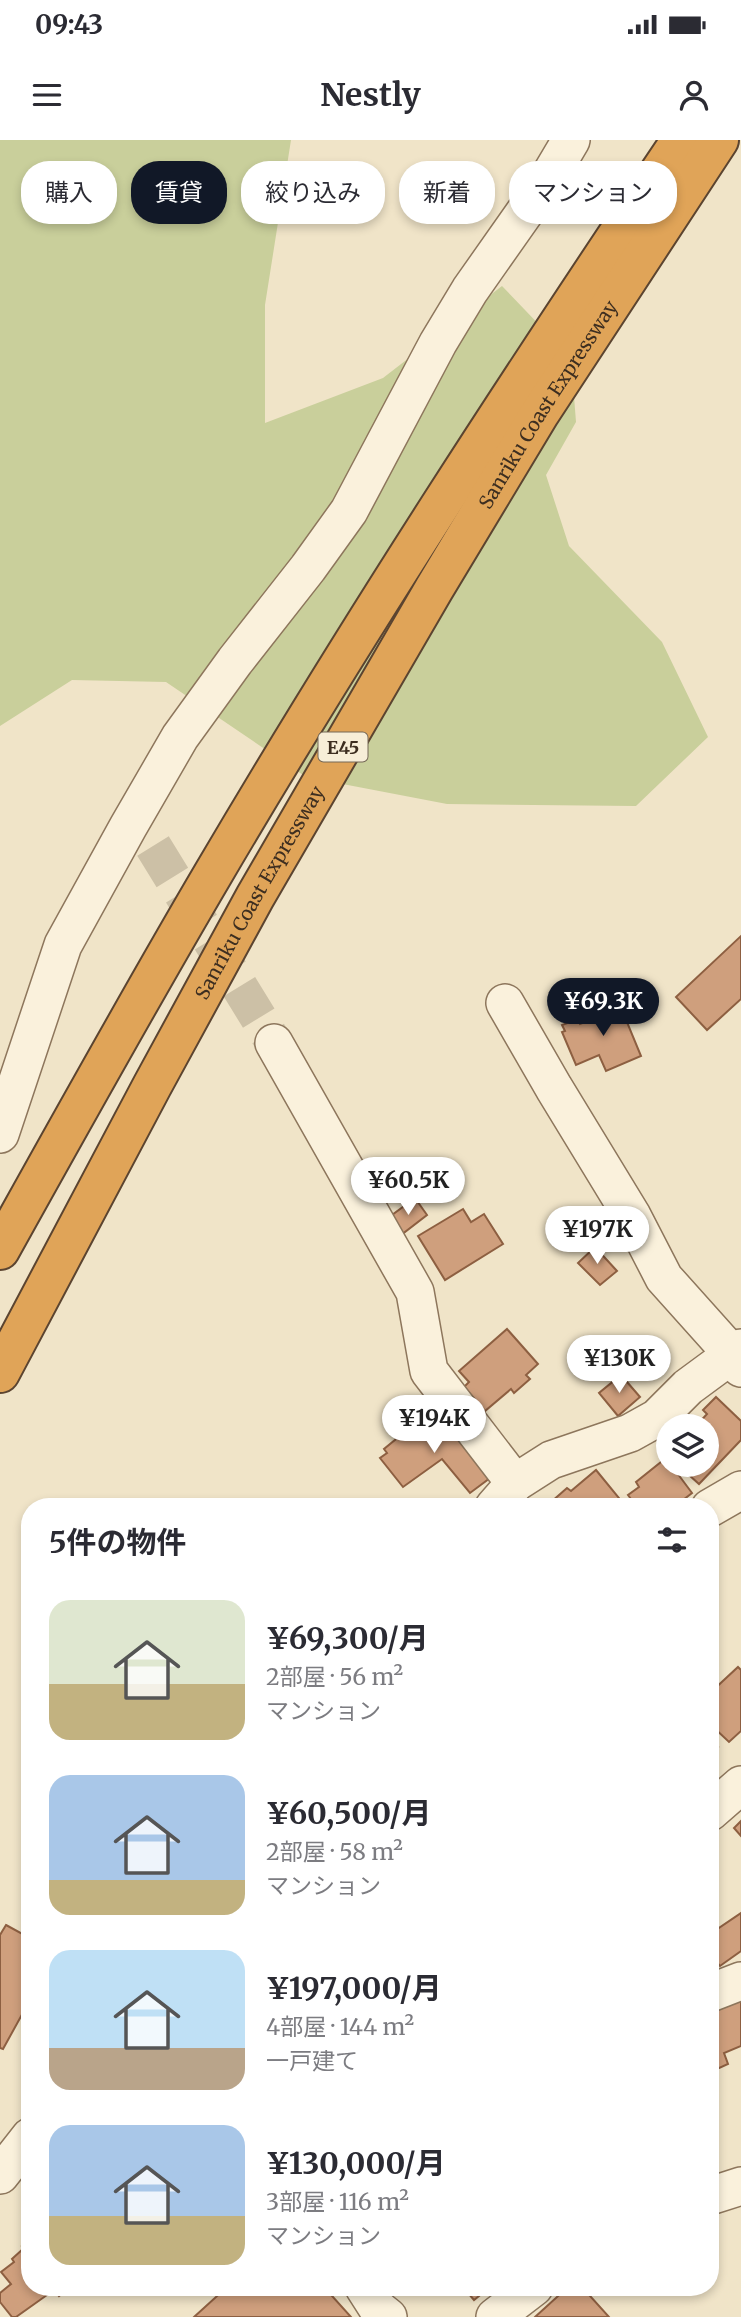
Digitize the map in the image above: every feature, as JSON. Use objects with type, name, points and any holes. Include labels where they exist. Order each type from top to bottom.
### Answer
[{"type":"highway","name":"Sanriku Coast Expressway","points":[[0,1250],[105,1060],[321,695],[510,397],[681,140]]},
{"type":"highway","name":"Sanriku Coast Expressway","points":[[0,1373],[255,897],[434,589],[540,413],[719,140]]},
{"type":"street","points":[[0,1134],[63,945],[140,836],[180,737],[234,661],[309,568],[349,511],[438,343],[470,290],[548,179],[570,140]]},
{"type":"street","points":[[274,1043],[415,1292],[429,1371],[504,1495],[551,1460],[629,1433],[657,1418],[688,1387],[738,1357],[664,1278],[632,1216],[505,1003]]},
{"type":"street","points":[[719,1503],[741,1490]]},
{"type":"street","points":[[719,1804],[741,1785]]},
{"type":"street","points":[[719,1990],[741,1982]]},
{"type":"street","points":[[0,2175],[21,2148]]},
{"type":"street","points":[[719,2193],[741,2186]]},
{"type":"street","points":[[370,2296],[378,2309],[388,2317]]},
{"type":"street","points":[[495,2317],[522,2296]]},
{"type":"green space","points":[[0,140],[291,140],[288,161],[241,161],[241,224],[278,224],[265,305],[265,423],[383,378],[502,286],[571,358],[576,422],[546,475],[569,546],[662,642],[708,737],[636,806],[447,804],[306,777],[166,682],[72,680],[0,726]]},
{"type":"building","points":[[741,936],[741,999],[707,1030],[676,997]]},
{"type":"building","points":[[617,998],[641,1056],[606,1071],[599,1055],[576,1065],[562,1032],[565,1031],[562,1025],[578,1019],[580,1024],[601,1016],[597,1006]]},
{"type":"building","points":[[415,1198],[427,1215],[401,1235],[388,1218]]},
{"type":"building","points":[[463,1209],[471,1222],[484,1214],[503,1244],[445,1280],[418,1236]]},
{"type":"building","points":[[595,1247],[617,1271],[600,1285],[578,1263]]},
{"type":"building","points":[[507,1329],[538,1364],[526,1375],[530,1379],[514,1393],[511,1389],[485,1411],[464,1387],[469,1382],[459,1371]]},
{"type":"building","points":[[621,1375],[640,1397],[618,1416],[599,1393]]},
{"type":"building","points":[[716,1397],[741,1421],[741,1440],[719,1463],[719,1414],[707,1414],[703,1410]]},
{"type":"building","points":[[423,1417],[426,1421],[431,1417],[438,1425],[444,1420],[494,1475],[470,1493],[442,1459],[403,1487],[380,1458],[387,1453],[384,1449]]},
{"type":"building","points":[[656,1466],[656,1477],[680,1477],[692,1493],[686,1498],[630,1498],[628,1495],[639,1487],[636,1482]]},
{"type":"building","points":[[596,1470],[619,1498],[556,1498],[567,1488],[571,1491]]},
{"type":"building","points":[[691,1477],[706,1477],[699,1484]]},
{"type":"building","points":[[738,1667],[741,1670],[741,1731],[729,1742],[719,1733],[719,1685]]},
{"type":"building","points":[[741,1821],[741,1836],[734,1828]]},
{"type":"building","points":[[741,1913],[741,1951],[720,1966],[719,1965],[719,1928]]},
{"type":"building","points":[[6,1925],[21,1933],[21,2016],[3,2049],[0,2048],[0,1935]]},
{"type":"building","points":[[741,1999],[741,2046],[724,2053],[728,2064],[719,2068],[719,2008]]},
{"type":"building","points":[[21,2251],[21,2296],[46,2296],[16,2317],[12,2317],[0,2302],[0,2293],[11,2284],[1,2272],[14,2262],[12,2259]]},
{"type":"building","points":[[217,2296],[332,2296],[351,2317],[194,2317]]},
{"type":"building","points":[[558,2296],[590,2296],[609,2317],[535,2317]]},
{"type":"tunnel","points":[[153,846],[274,1043]]}]
